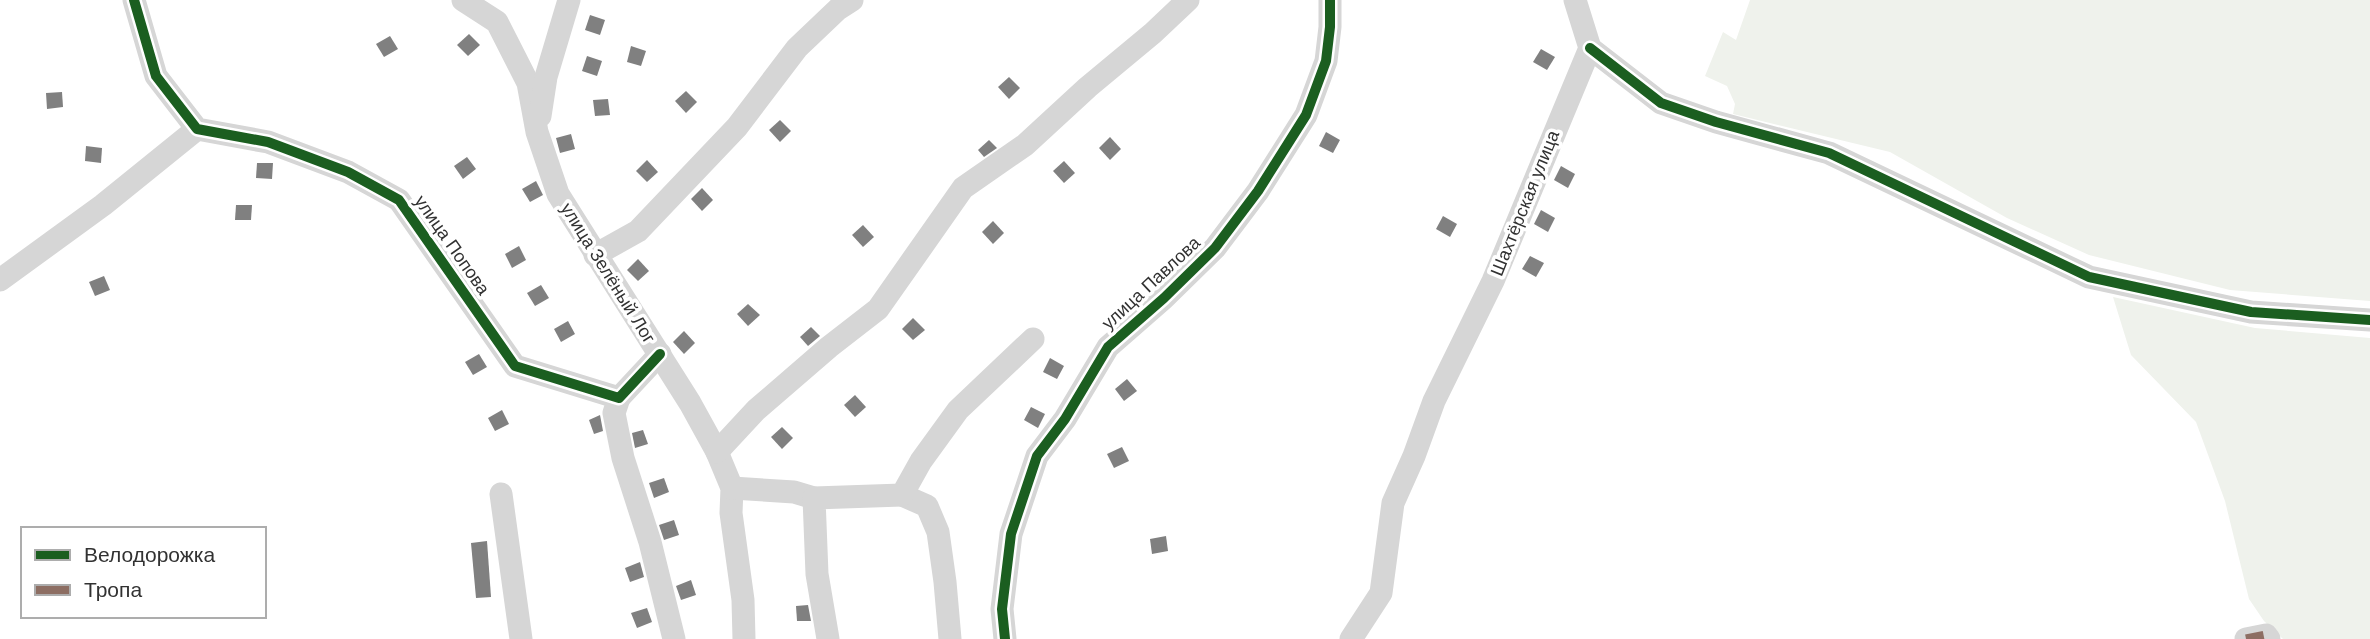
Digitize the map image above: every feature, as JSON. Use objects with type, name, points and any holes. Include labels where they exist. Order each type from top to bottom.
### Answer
[{"type":"street","points":[[0,280],[103,205],[197,129],[156,76],[134,0]]},
{"type":"street","name":"улица Зелёный Лог","points":[[463,0],[497,22],[528,83],[537,132],[558,194],[660,354],[716,452],[733,488],[731,513],[743,600],[744,639]]},
{"type":"street","points":[[537,132],[547,77],[569,0]]},
{"type":"street","points":[[596,255],[638,231],[737,127],[797,48],[838,9],[852,0]]},
{"type":"street","points":[[716,452],[756,410],[828,347],[877,309],[963,188],[1026,145],[1188,0]]},
{"type":"street","name":"улица Павлова","points":[[1005,639],[1002,609],[1011,534],[1037,456],[1065,419],[1108,347],[1216,248],[1258,191],[1307,115],[1326,61],[1331,0]]},
{"type":"street","points":[[1575,0],[1590,48],[1661,103],[1716,122],[1829,153],[2089,277],[2251,312],[2370,320]]},
{"type":"street","name":"Шахтёрская улица","points":[[1351,639],[1381,593],[1393,503],[1415,456],[1434,401],[1493,281],[1590,48]]},
{"type":"street","name":"улица Попова","points":[[197,129],[268,142],[348,172],[399,200],[515,366],[619,398]]},
{"type":"street","points":[[902,495],[921,461],[958,410],[1033,339]]},
{"type":"street","points":[[660,354],[619,398],[614,413],[623,458],[650,542],[674,639]]},
{"type":"street","points":[[733,488],[794,492],[814,498],[902,495],[927,506],[938,532],[950,639]]},
{"type":"street","points":[[501,494],[522,639]]},
{"type":"street","points":[[814,498],[817,574],[828,639]]},
{"type":"street","points":[[2246,639],[2266,635],[2269,639]]},
{"type":"shaded area","points":[[1750,0],[2370,0],[2370,301],[2230,290],[2089,255],[2007,218],[1890,152],[1733,114],[1735,104],[1727,86],[1705,76],[1723,32],[1736,40]]},
{"type":"shaded area","points":[[2113,297],[2255,328],[2370,338],[2370,639],[2283,639],[2264,621],[2249,599],[2225,501],[2196,422],[2131,355]]},
{"type":"building","points":[[590,15],[605,20],[600,35],[585,30]]},
{"type":"building","points":[[469,34],[480,45],[468,56],[457,45]]},
{"type":"building","points":[[390,36],[398,49],[384,57],[376,44]]},
{"type":"building","points":[[631,46],[646,51],[641,66],[627,62]]},
{"type":"building","points":[[1541,49],[1555,57],[1547,70],[1533,62]]},
{"type":"building","points":[[587,56],[602,61],[597,76],[582,71]]},
{"type":"building","points":[[1009,77],[1020,88],[1009,99],[998,87]]},
{"type":"building","points":[[686,91],[697,102],[686,113],[675,101]]},
{"type":"building","points":[[62,92],[63,107],[47,109],[46,93]]},
{"type":"building","points":[[608,99],[610,115],[595,116],[593,100]]},
{"type":"building","points":[[780,120],[791,131],[780,142],[769,130]]},
{"type":"building","points":[[1326,132],[1340,140],[1333,153],[1319,146]]},
{"type":"building","points":[[571,134],[575,149],[560,153],[556,138]]},
{"type":"building","points":[[1110,137],[1121,149],[1110,160],[1099,148]]},
{"type":"building","points":[[989,140],[997,148],[984,157],[978,150]]},
{"type":"building","points":[[86,146],[102,148],[101,163],[85,161]]},
{"type":"building","points":[[467,157],[476,169],[463,179],[454,166]]},
{"type":"building","points":[[647,160],[658,172],[647,182],[636,171]]},
{"type":"building","points":[[1064,161],[1075,173],[1064,183],[1053,171]]},
{"type":"building","points":[[257,163],[273,163],[272,179],[256,178]]},
{"type":"building","points":[[1561,166],[1575,174],[1568,188],[1554,180]]},
{"type":"building","points":[[536,181],[543,195],[530,202],[522,189]]},
{"type":"building","points":[[702,188],[713,200],[702,211],[691,199]]},
{"type":"building","points":[[236,205],[252,205],[251,220],[235,220]]},
{"type":"building","points":[[1541,210],[1555,218],[1548,232],[1534,224]]},
{"type":"building","points":[[1443,216],[1457,224],[1450,237],[1436,229]]},
{"type":"building","points":[[993,221],[1004,233],[993,244],[982,232]]},
{"type":"building","points":[[863,225],[874,237],[863,247],[852,235]]},
{"type":"building","points":[[519,246],[526,260],[512,268],[505,254]]},
{"type":"building","points":[[1530,256],[1544,263],[1536,277],[1522,269]]},
{"type":"building","points":[[638,259],[649,271],[638,281],[627,270]]},
{"type":"building","points":[[104,276],[110,290],[95,296],[89,282]]},
{"type":"building","points":[[541,285],[549,298],[535,306],[527,293]]},
{"type":"building","points":[[748,304],[760,315],[748,326],[737,314]]},
{"type":"building","points":[[913,318],[925,330],[913,340],[902,329]]},
{"type":"building","points":[[568,321],[575,334],[561,342],[554,329]]},
{"type":"building","points":[[811,327],[820,336],[808,346],[800,337]]},
{"type":"building","points":[[684,331],[695,343],[684,354],[673,342]]},
{"type":"building","points":[[479,354],[487,367],[473,375],[465,362]]},
{"type":"building","points":[[1050,358],[1064,366],[1057,379],[1043,372]]},
{"type":"building","points":[[1127,379],[1137,391],[1124,401],[1115,389]]},
{"type":"building","points":[[855,395],[866,407],[855,417],[844,405]]},
{"type":"building","points":[[1031,407],[1045,414],[1038,428],[1024,420]]},
{"type":"building","points":[[502,410],[509,424],[495,431],[488,418]]},
{"type":"building","points":[[600,415],[603,431],[594,434],[589,420]]},
{"type":"building","points":[[782,427],[793,438],[782,449],[771,437]]},
{"type":"building","points":[[643,430],[648,444],[635,448],[632,433]]},
{"type":"building","points":[[1122,447],[1129,461],[1114,468],[1107,454]]},
{"type":"building","points":[[664,478],[669,492],[654,498],[649,483]]},
{"type":"building","points":[[674,520],[679,535],[664,540],[659,525]]},
{"type":"building","points":[[1166,536],[1168,551],[1152,554],[1150,539]]},
{"type":"building","points":[[487,541],[491,597],[476,598],[471,543]]},
{"type":"building","points":[[640,562],[644,577],[630,582],[625,568]]},
{"type":"building","points":[[691,580],[696,595],[681,600],[676,586]]},
{"type":"building","points":[[808,605],[811,621],[797,621],[796,606]]},
{"type":"building","points":[[647,608],[652,622],[637,628],[631,613]]},
{"type":"marked path","points":[[2246,639],[2266,635],[2269,639]]},
{"type":"cycle path","points":[[134,0],[156,76],[197,129],[268,142],[348,172],[399,200],[515,366],[619,398],[660,354]]},
{"type":"cycle path","points":[[1005,639],[1002,609],[1011,534],[1037,456],[1065,419],[1108,347],[1215,248],[1258,191],[1306,115],[1326,61],[1330,0]]},
{"type":"cycle path","points":[[1590,48],[1661,103],[1716,122],[1829,153],[2089,277],[2251,312],[2370,320]]}]
